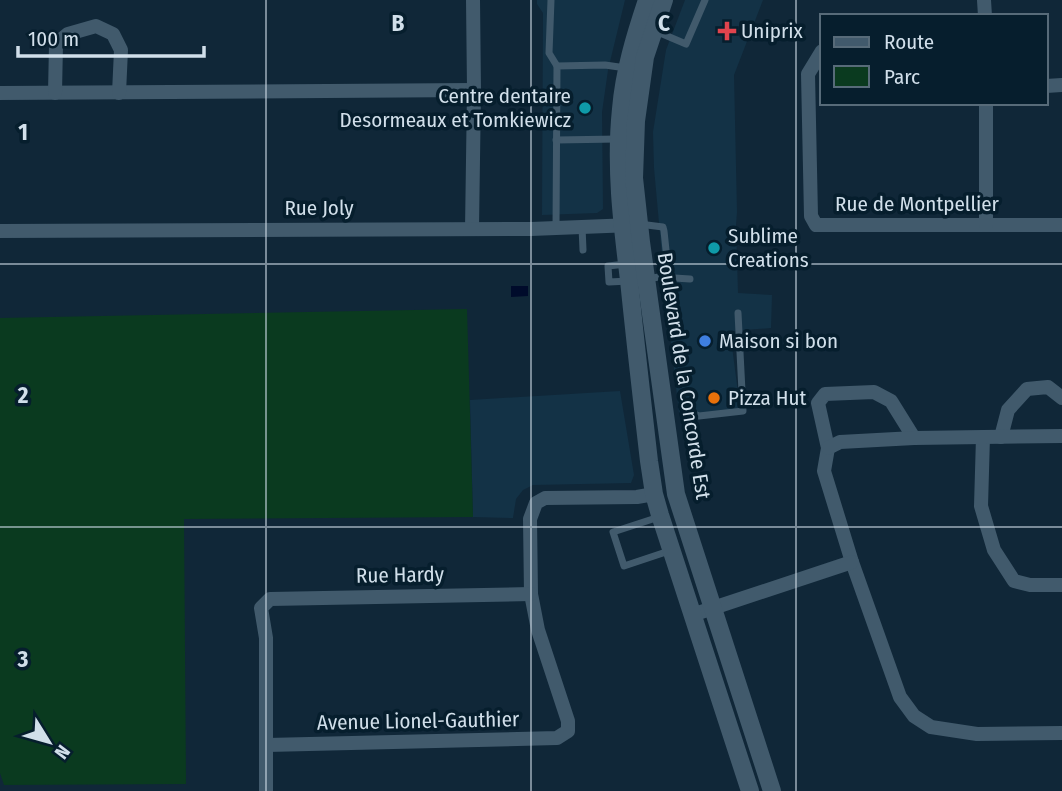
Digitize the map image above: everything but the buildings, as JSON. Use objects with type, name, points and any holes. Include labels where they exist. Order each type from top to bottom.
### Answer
[{"type":"street","points":[[472,229],[473,0]]},
{"type":"street","name":"Boulevard de la Concorde Est","points":[[630,225],[619,190],[620,110],[627,68],[646,0]]},
{"type":"street","name":"Boulevard de la Concorde Est","points":[[664,0],[653,30],[641,81],[630,225],[643,409],[654,495],[660,517],[750,791]]},
{"type":"street","points":[[55,93],[56,44],[68,34],[96,26],[113,34],[121,50],[119,93]]},
{"type":"street","name":"Rue de Montpellier","points":[[820,54],[808,74],[816,97],[811,216],[816,225],[1062,225]]},
{"type":"street","points":[[0,93],[474,90]]},
{"type":"street","points":[[986,105],[986,225]]},
{"type":"street","name":"Rue Joly","points":[[0,231],[582,228],[630,225]]},
{"type":"street","name":"Boulevard de la Concorde Est","points":[[634,275],[664,407],[676,494],[772,791]]},
{"type":"street","points":[[1001,437],[1009,410],[1027,389],[1048,387],[1062,398]]},
{"type":"street","points":[[914,438],[891,401],[874,392],[825,394],[818,403],[828,448],[824,471],[852,562],[900,697],[914,716],[931,727],[977,734],[1062,733]]},
{"type":"street","points":[[828,448],[841,442],[914,438],[1062,436]]},
{"type":"street","points":[[983,437],[981,506],[994,550],[1014,581],[1030,585],[1062,584]]},
{"type":"street","points":[[531,593],[530,519],[536,503],[545,498],[654,495]]},
{"type":"street","points":[[692,615],[852,562]]},
{"type":"street","name":"Rue Hardy","points":[[267,745],[265,638],[261,608],[270,599],[531,593]]},
{"type":"street","name":"Avenue Lionel-Gauthier","points":[[267,745],[557,738],[568,730],[568,721],[538,630],[531,593]]},
{"type":"street","points":[[266,791],[267,745]]},
{"type":"lane","points":[[551,0],[549,53],[557,66],[556,228]]},
{"type":"lane","points":[[653,30],[686,44],[705,0]]},
{"type":"lane","points":[[557,66],[606,65],[627,68]]},
{"type":"lane","points":[[556,140],[619,139]]},
{"type":"lane","points":[[630,225],[663,227],[666,250]]},
{"type":"lane","points":[[582,228],[583,250]]},
{"type":"lane","points":[[634,275],[690,279]]},
{"type":"lane","points":[[687,411],[699,416],[743,411],[738,313]]},
{"type":"lane","points":[[643,409],[664,407]]},
{"type":"lane","points":[[660,517],[613,533],[624,566],[671,550]]},
{"type":"shaded area","points":[[537,0],[625,0],[608,70],[602,112],[603,209],[597,213],[542,215],[543,13]]},
{"type":"shaded area","points":[[685,0],[763,0],[734,75],[736,225],[738,293],[772,295],[771,328],[730,331],[740,408],[707,413],[679,413],[654,168],[653,132],[666,50]]},
{"type":"shaded area","points":[[511,286],[528,286],[528,296],[511,297]]},
{"type":"shaded area","points":[[620,391],[634,475],[631,483],[533,485],[523,490],[516,499],[513,518],[473,517],[470,400]]},
{"type":"green space","points":[[467,309],[473,517],[184,519],[186,784],[4,785],[0,773],[0,318]]},
{"type":"place","name":"Uniprix","points":[[727,31]]},
{"type":"place","name":"Centre dentaire Desormeaux et Tomkiewicz","points":[[585,108]]},
{"type":"place","name":"Sublime Creations","points":[[714,248]]},
{"type":"place","name":"Maison si bon","points":[[705,341]]},
{"type":"place","name":"Pizza Hut","points":[[714,398]]}]
